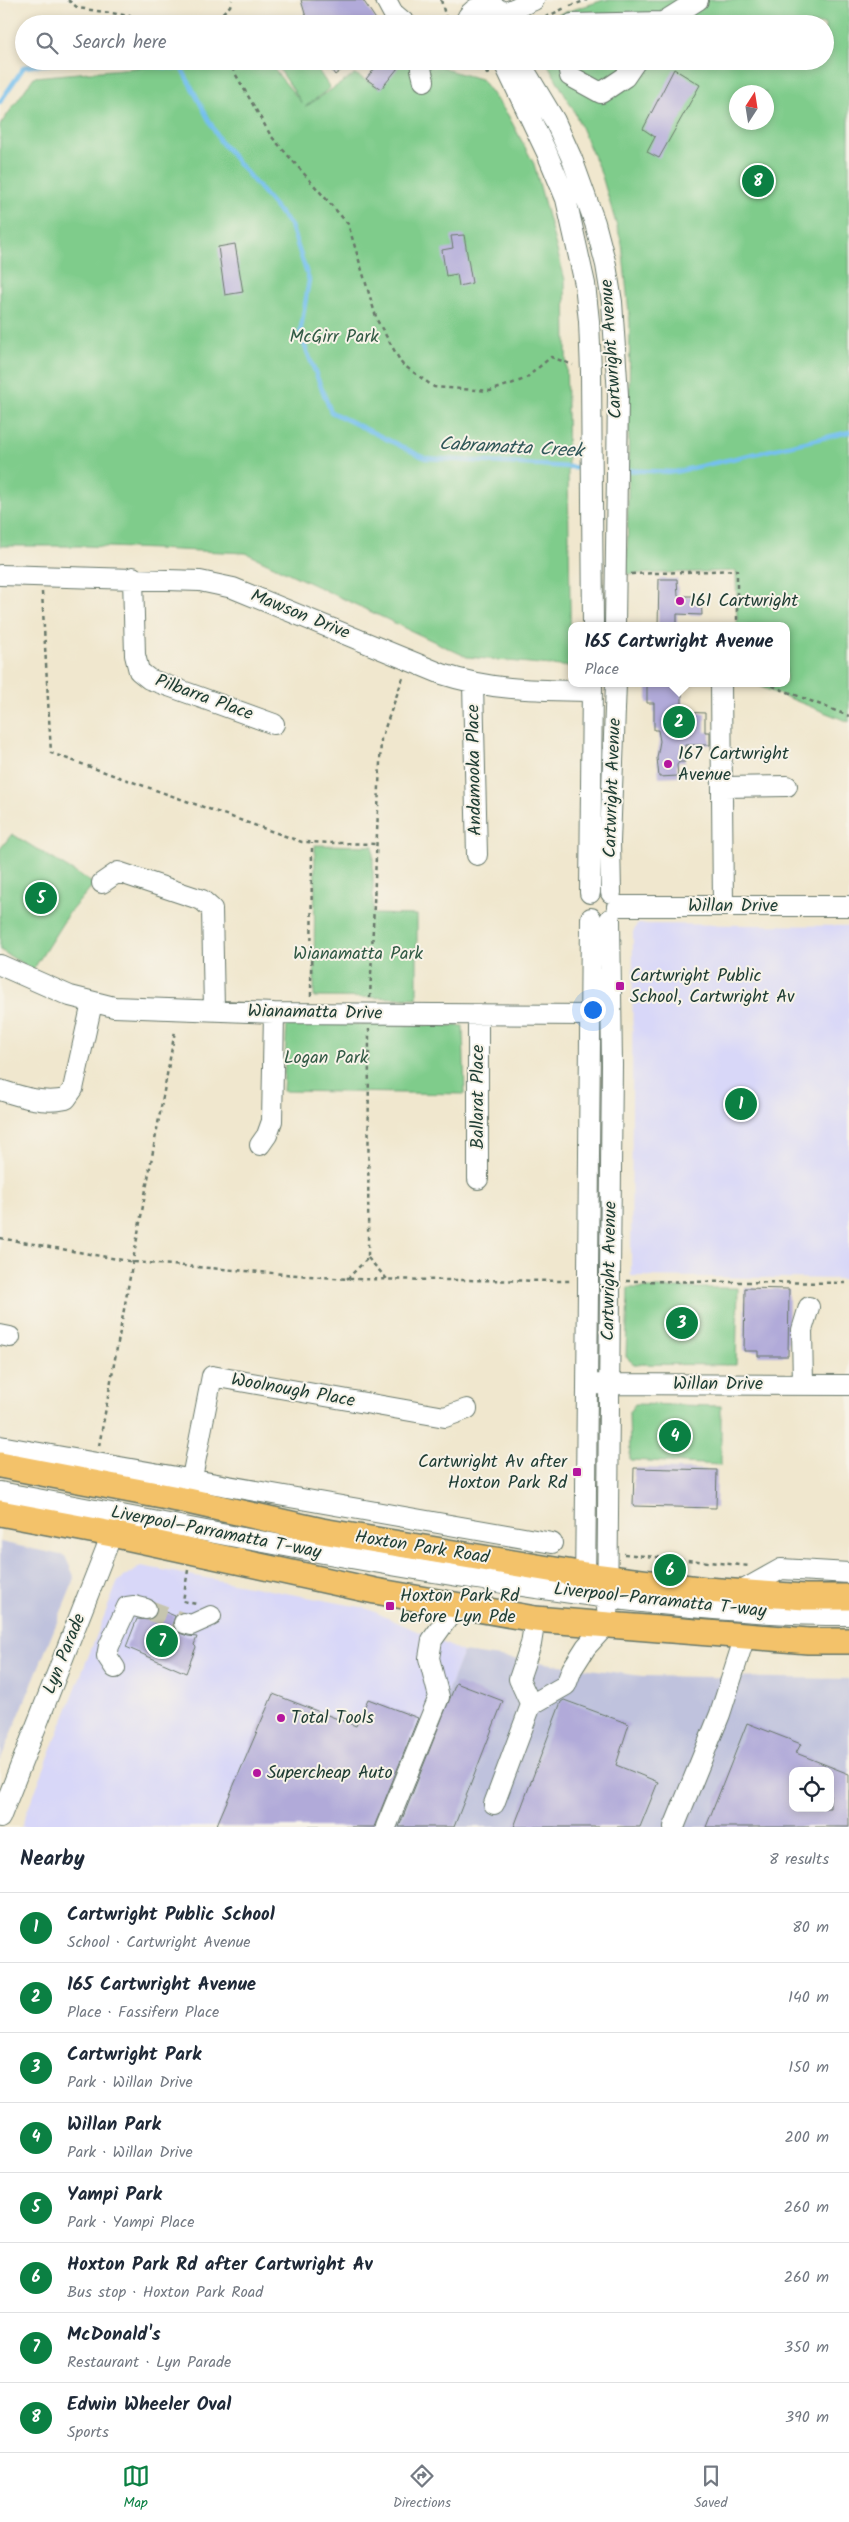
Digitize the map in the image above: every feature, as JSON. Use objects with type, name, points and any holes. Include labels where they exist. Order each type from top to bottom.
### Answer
[{"type":"main road","name":"Hoxton Park Road","points":[[0,1464],[122,1487],[190,1491],[322,1531],[597,1587],[738,1592],[805,1597],[849,1597]]},
{"type":"main road","points":[[3,1516],[114,1524],[375,1591],[535,1619],[808,1641],[849,1641]]},
{"type":"street","points":[[386,0],[395,15]]},
{"type":"street","points":[[511,15],[534,0]]},
{"type":"street","points":[[673,15],[698,0]]},
{"type":"street","points":[[474,8],[493,4],[503,15]]},
{"type":"street","name":"Cartwright Avenue","points":[[507,70],[547,153],[566,199],[585,284],[591,372],[593,622]]},
{"type":"street","name":"Cartwright Avenue","points":[[524,70],[555,121],[572,159],[606,265],[612,302],[618,395],[622,568],[615,622]]},
{"type":"street","points":[[569,70],[570,76],[601,93],[625,77],[630,70]]},
{"type":"street","name":"Mawson Drive","points":[[0,575],[133,577],[200,581],[233,588],[473,684],[500,688],[568,687]]},
{"type":"street","name":"Pilbarra Place","points":[[133,577],[135,655],[139,671],[149,679],[274,724]]},
{"type":"street","name":"Andamooka Place","points":[[473,684],[477,855]]},
{"type":"street","name":"Cartwright Avenue","points":[[595,687],[590,893],[584,906],[607,909]]},
{"type":"street","points":[[596,687],[616,723]]},
{"type":"street","name":"Cartwright Avenue","points":[[596,1624],[609,1384],[612,1282],[610,974],[607,909],[616,687]]},
{"type":"street","points":[[721,687],[724,787],[723,906]]},
{"type":"street","points":[[724,787],[786,786]]},
{"type":"street","points":[[102,883],[118,872],[202,900],[212,909],[214,1009]]},
{"type":"street","name":"Willan Drive","points":[[607,909],[723,906],[849,906]]},
{"type":"street","name":"Cartwright Avenue","points":[[597,1587],[583,1281],[590,1015],[607,909]]},
{"type":"street","name":"Wianamatta Drive","points":[[0,965],[37,983],[92,1003],[114,1007],[152,1010],[214,1009],[274,1013],[478,1016],[590,1015]]},
{"type":"street","points":[[590,1015],[600,1007],[604,981],[610,974]]},
{"type":"street","points":[[0,1090],[25,1098],[52,1102],[66,1099],[73,1089],[92,1003]]},
{"type":"street","points":[[260,1145],[267,1135],[272,1121],[274,1013]]},
{"type":"street","name":"Ballarat Place","points":[[478,1016],[478,1179]]},
{"type":"street","points":[[803,1384],[802,1330],[809,1306]]},
{"type":"street","name":"Woolnough Place","points":[[190,1491],[212,1376],[445,1418],[467,1409]]},
{"type":"street","name":"Willan Drive","points":[[587,1384],[849,1385]]},
{"type":"street","points":[[0,1446],[190,1491],[552,1543]]},
{"type":"street","name":"Lyn Parade","points":[[0,1818],[114,1524],[122,1487]]},
{"type":"street","name":"Liverpool–Parramatta T-way","points":[[0,1492],[114,1524],[404,1568],[597,1587],[800,1615],[849,1615]]},
{"type":"street","points":[[738,1592],[781,1568],[849,1573]]},
{"type":"street","points":[[115,1668],[107,1656],[109,1646],[127,1607],[134,1606],[146,1609]]},
{"type":"street","points":[[386,1827],[440,1696],[429,1658],[432,1640],[447,1619],[460,1607]]},
{"type":"street","points":[[184,1623],[191,1625],[205,1610]]},
{"type":"street","points":[[531,1705],[519,1678],[531,1644],[535,1619]]},
{"type":"street","points":[[494,1804],[531,1705],[566,1685],[572,1669],[586,1647],[596,1624]]},
{"type":"street","points":[[674,1827],[720,1714],[745,1636]]},
{"type":"path","points":[[68,0],[78,8],[124,15]]},
{"type":"path","points":[[221,15],[230,6],[232,0]]},
{"type":"path","points":[[548,15],[587,0]]},
{"type":"path","points":[[442,1],[446,15]]},
{"type":"path","points":[[233,70],[271,136],[348,224],[377,320],[402,364],[434,387],[490,391],[525,379],[551,357],[591,372]]},
{"type":"path","points":[[483,70],[487,74]]},
{"type":"path","points":[[622,568],[737,570],[737,622]]},
{"type":"path","points":[[41,576],[51,753],[302,842],[376,844]]},
{"type":"path","points":[[370,1002],[381,739],[410,660]]},
{"type":"path","points":[[775,687],[849,716]]},
{"type":"path","points":[[311,1013],[312,843]]},
{"type":"path","points":[[369,1028],[368,1258],[387,1279]]},
{"type":"path","points":[[98,1450],[175,1032]]},
{"type":"path","points":[[0,1238],[134,1262],[347,1279],[583,1281]]},
{"type":"path","points":[[347,1279],[368,1258]]},
{"type":"path","points":[[612,1282],[849,1284]]},
{"type":"path","points":[[620,1553],[753,1566]]},
{"type":"path","points":[[189,1564],[183,1601],[205,1610]]},
{"type":"shaded area","points":[[637,924],[849,926],[849,1279],[631,1276],[633,932]]},
{"type":"shaded area","points":[[0,1542],[65,1556],[75,1578],[0,1762]]},
{"type":"shaded area","points":[[141,1566],[366,1608],[463,1652],[394,1827],[21,1827],[118,1581]]},
{"type":"shaded area","points":[[463,1652],[642,1676],[849,1679],[849,1827],[394,1827]]},
{"type":"green space","points":[[604,0],[849,0],[849,722],[761,687],[790,687],[790,622],[737,622],[736,571],[627,574],[630,323],[622,244],[602,176],[574,111],[551,70],[834,70],[834,15],[556,15]]},
{"type":"green space","name":"McGirr Park","points":[[112,70],[274,70],[302,103],[280,70],[318,70],[330,88],[305,107],[355,74],[379,88],[396,70],[449,70],[481,79],[508,115],[534,164],[565,280],[570,622],[568,622],[568,667],[467,657],[246,553],[86,546],[0,546],[0,125],[34,77]]},
{"type":"green space","points":[[12,834],[94,884],[69,913],[33,970],[0,950],[0,849]]},
{"type":"green space","name":"Wianamatta Park","points":[[315,845],[373,846],[373,914],[417,915],[417,998],[314,997]]},
{"type":"green space","name":"Logan Park","points":[[287,1023],[463,1026],[465,1094],[283,1091]]},
{"type":"green space","points":[[628,1288],[738,1288],[736,1365],[634,1364],[626,1357]]},
{"type":"green space","points":[[635,1404],[721,1406],[721,1465],[630,1460],[629,1412]]},
{"type":"building","points":[[301,0],[363,0],[373,15],[305,15]]},
{"type":"building","points":[[331,70],[341,70],[335,75]]},
{"type":"building","points":[[374,70],[396,70],[381,89],[366,79]]},
{"type":"building","points":[[673,70],[700,85],[659,158],[647,152],[655,137],[643,129]]},
{"type":"building","points":[[464,235],[472,283],[459,286],[457,274],[446,276],[442,250],[453,248],[451,236]]},
{"type":"building","points":[[235,244],[243,292],[225,295],[218,247]]},
{"type":"building","name":"161 Cartwright","points":[[659,579],[677,579],[678,596],[701,596],[702,615],[677,614],[677,622],[658,622]]},
{"type":"building","points":[[647,687],[682,687],[682,712],[705,713],[705,732],[710,732],[710,745],[685,745],[685,762],[679,762],[677,765],[678,776],[659,777],[657,758],[660,741],[658,730],[654,730],[654,703],[647,703]]},
{"type":"building","points":[[745,1288],[789,1289],[788,1356],[758,1356],[758,1351],[744,1351]]},
{"type":"building","points":[[634,1468],[717,1470],[716,1508],[633,1506]]},
{"type":"building","points":[[158,1609],[175,1616],[172,1625],[176,1632],[197,1637],[194,1645],[196,1647],[186,1673],[126,1647],[137,1619],[150,1620],[155,1617]]},
{"type":"building","points":[[456,1683],[503,1701],[454,1827],[399,1827]]},
{"type":"building","points":[[273,1694],[356,1726],[368,1699],[418,1718],[374,1827],[216,1827]]},
{"type":"building","points":[[564,1700],[629,1724],[616,1765],[658,1782],[640,1827],[514,1827],[561,1702]]},
{"type":"building","points":[[747,1723],[801,1744],[796,1753],[831,1767],[789,1767],[789,1812],[834,1812],[834,1768],[849,1774],[849,1827],[706,1827]]},
{"type":"waterway","name":"Cabramatta Creek","points":[[0,102],[22,70]]},
{"type":"waterway","name":"Cabramatta Creek","points":[[183,70],[220,141],[291,226],[309,280],[300,334],[331,412],[425,458],[586,468]]},
{"type":"waterway","name":"Cabramatta Creek","points":[[621,470],[675,472],[849,432]]},
{"type":"tunnel","points":[[146,1609],[184,1623]]},
{"type":"place","name":"Edwin Wheeler Oval","points":[[758,181]]},
{"type":"place","name":"161 Cartwright","points":[[680,601]]},
{"type":"place","name":"165 Cartwright Avenue","points":[[679,722]]},
{"type":"place","name":"167 Cartwright Avenue","points":[[668,764]]},
{"type":"place","name":"Yampi Park","points":[[41,898]]},
{"type":"place","name":"Cartwright Public School, Cartwright Av","points":[[620,986]]},
{"type":"place","name":"Cartwright Public School","points":[[741,1104]]},
{"type":"place","name":"Cartwright Park","points":[[682,1323]]},
{"type":"place","name":"Willan Park","points":[[675,1436]]},
{"type":"place","name":"Cartwright Av after Hoxton Park Rd","points":[[577,1472]]},
{"type":"place","name":"Hoxton Park Rd after Cartwright Av","points":[[670,1570]]},
{"type":"place","name":"Hoxton Park Rd before Lyn Pde","points":[[390,1606]]},
{"type":"place","name":"McDonald's","points":[[162,1641]]},
{"type":"place","name":"Total Tools","points":[[281,1718]]},
{"type":"place","name":"Supercheap Auto","points":[[257,1773]]}]
